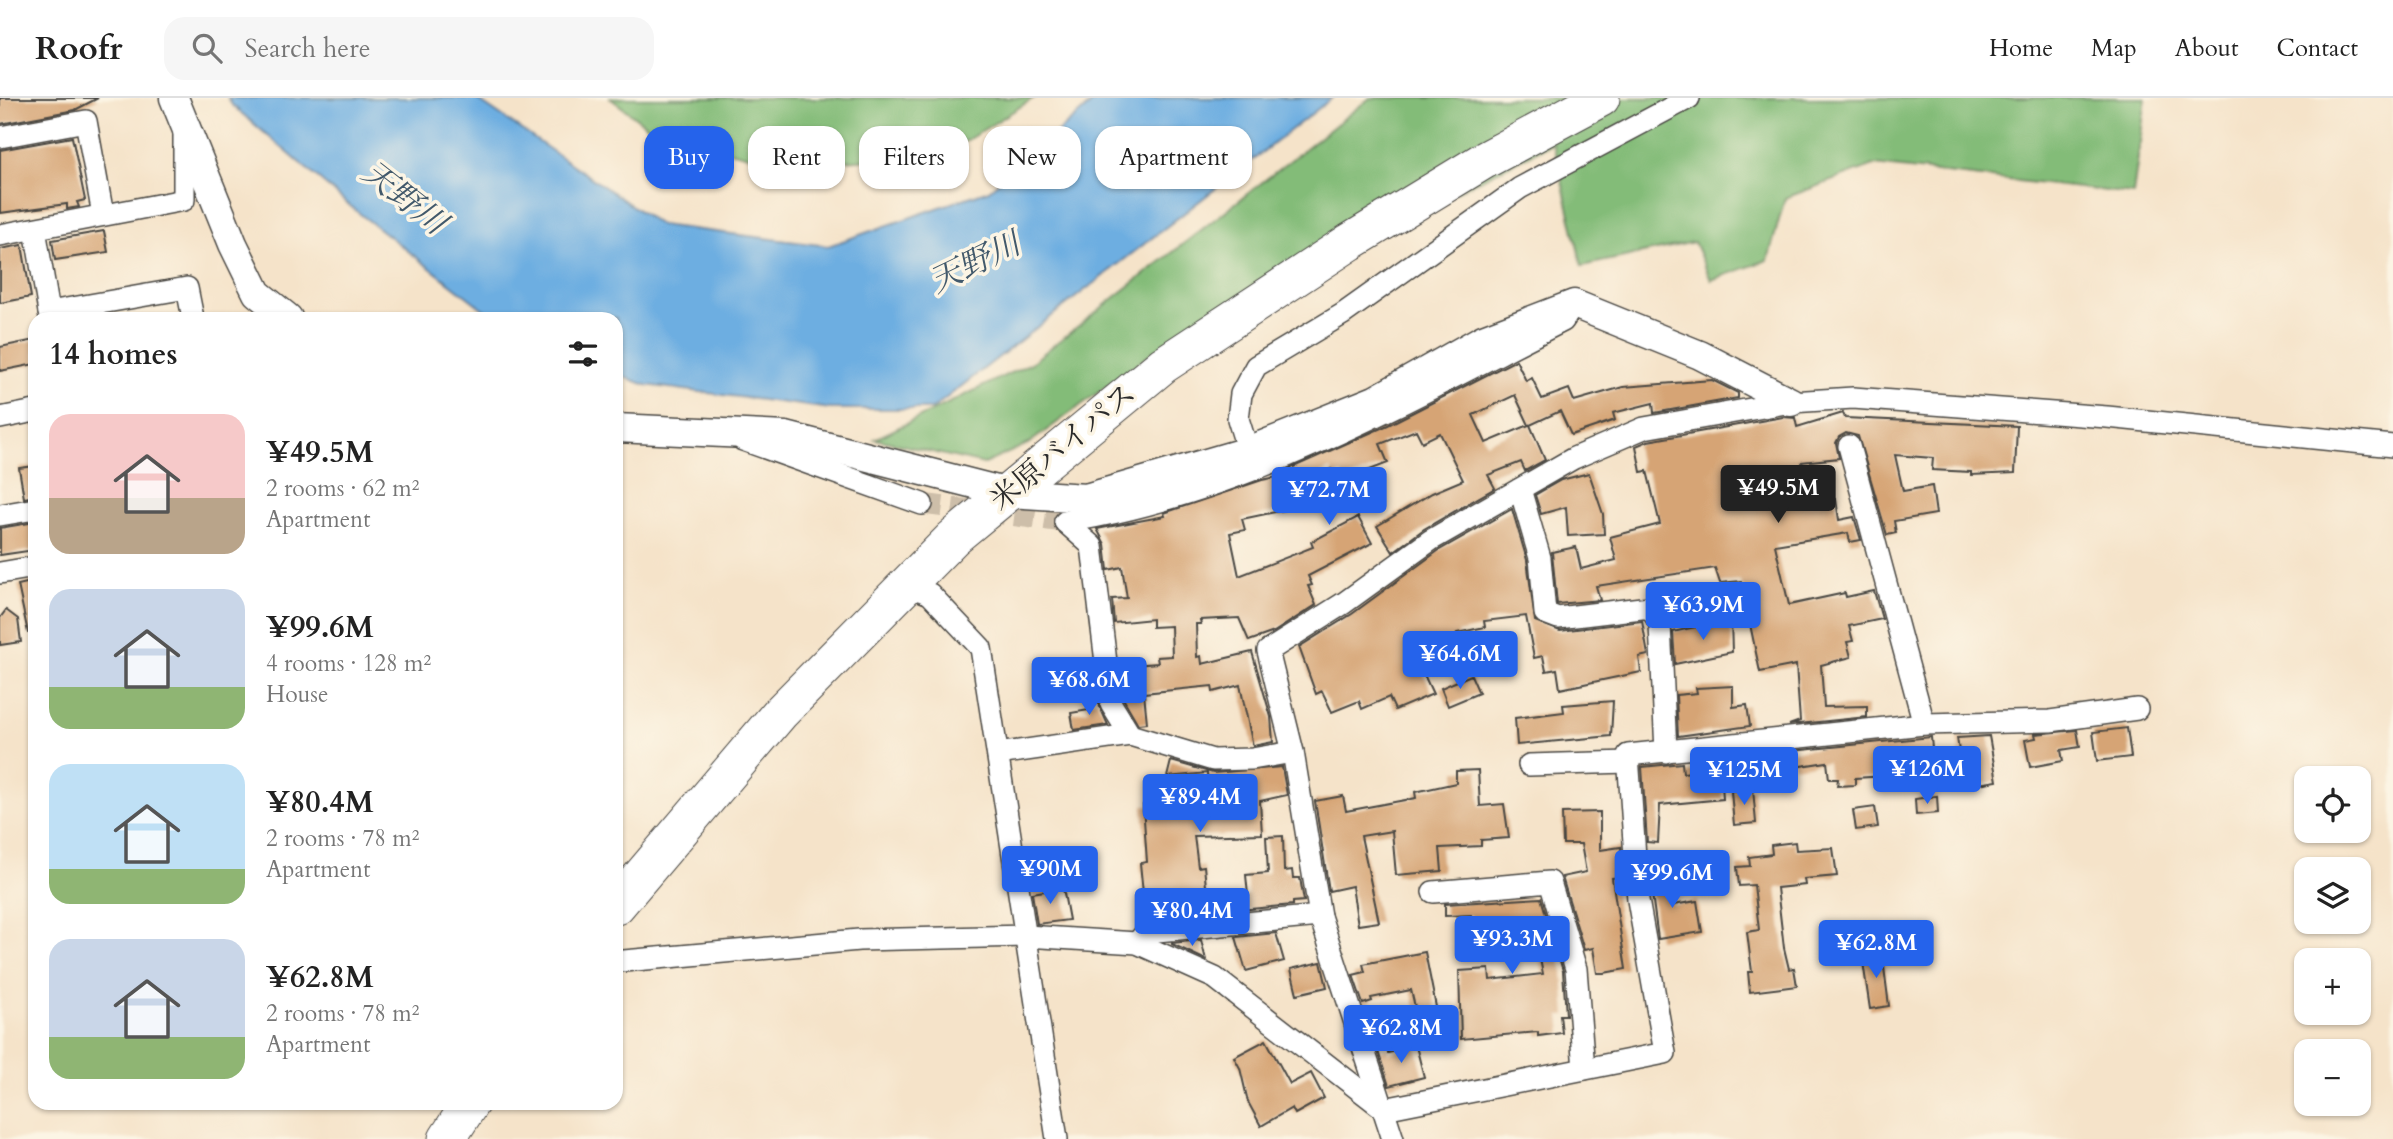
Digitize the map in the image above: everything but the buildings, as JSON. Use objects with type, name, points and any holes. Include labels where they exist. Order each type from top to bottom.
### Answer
[{"type":"highway","name":"米原バイパス","points":[[623,898],[780,713],[953,538],[1163,365],[1350,242],[1483,161],[1601,98]]},
{"type":"highway","points":[[447,1139],[466,1110]]},
{"type":"street","points":[[1248,451],[1238,419],[1241,394],[1256,366],[1343,314],[1520,188],[1689,98]]},
{"type":"street","points":[[0,235],[184,200],[179,111]]},
{"type":"street","points":[[179,111],[233,244],[257,293],[281,312]]},
{"type":"street","points":[[0,137],[86,121],[103,215]]},
{"type":"street","points":[[35,229],[49,312]]},
{"type":"street","points":[[64,312],[187,288],[192,312]]},
{"type":"street","points":[[1130,735],[1111,704],[1092,546],[1065,522],[1108,516],[1218,484],[1380,414],[1563,321],[1574,304]]},
{"type":"street","points":[[623,428],[786,436],[1009,493],[1086,498],[1248,451],[1375,400],[1483,339],[1574,304],[1700,355],[1791,402]]},
{"type":"street","points":[[1393,1139],[1320,916],[1293,752],[1268,651],[1431,540],[1574,458],[1644,428],[1791,402],[1853,398],[2107,417],[2393,446]]},
{"type":"street","points":[[0,418],[28,412]]},
{"type":"street","points":[[722,433],[922,503]]},
{"type":"street","points":[[1849,446],[1924,724]]},
{"type":"street","points":[[1520,489],[1540,558],[1545,613],[1558,618],[1650,607],[1661,624],[1666,752]]},
{"type":"street","points":[[0,515],[28,510]]},
{"type":"street","points":[[0,573],[28,568]]},
{"type":"street","points":[[907,585],[930,594],[982,648],[1057,1139]]},
{"type":"street","points":[[624,961],[859,940],[1026,936],[1137,943],[1215,978],[1384,1110],[1665,1053],[1638,901],[1628,755],[1924,724],[2050,721],[2137,709]]},
{"type":"street","points":[[998,754],[1130,735],[1213,760],[1252,759],[1293,752]]},
{"type":"street","points":[[1529,765],[1628,762]]},
{"type":"street","points":[[1433,892],[1550,882],[1576,969],[1584,1069]]},
{"type":"street","points":[[1137,943],[1146,932],[1320,916]]},
{"type":"green space","points":[[610,98],[1034,98],[990,126],[983,126],[983,130],[969,139],[969,126],[859,126],[859,160],[845,161],[845,126],[748,126],[748,156],[734,152],[734,126],[647,126]]},
{"type":"green space","points":[[1370,98],[2146,98],[2133,194],[1874,165],[1785,198],[1768,260],[1711,280],[1694,242],[1582,266],[1553,143],[1186,328],[1028,444],[984,464],[875,439],[1031,363]]},
{"type":"water","name":"天野川","points":[[228,98],[475,98],[660,225],[828,246],[990,189],[1081,189],[1081,126],[1065,126],[1098,98],[1332,98],[1252,160],[1252,126],[1095,126],[1095,189],[1215,189],[932,409],[831,409],[646,385],[623,377],[623,312],[487,312],[355,210],[232,105]]},
{"type":"tunnel","points":[[922,504],[1065,522]]}]
